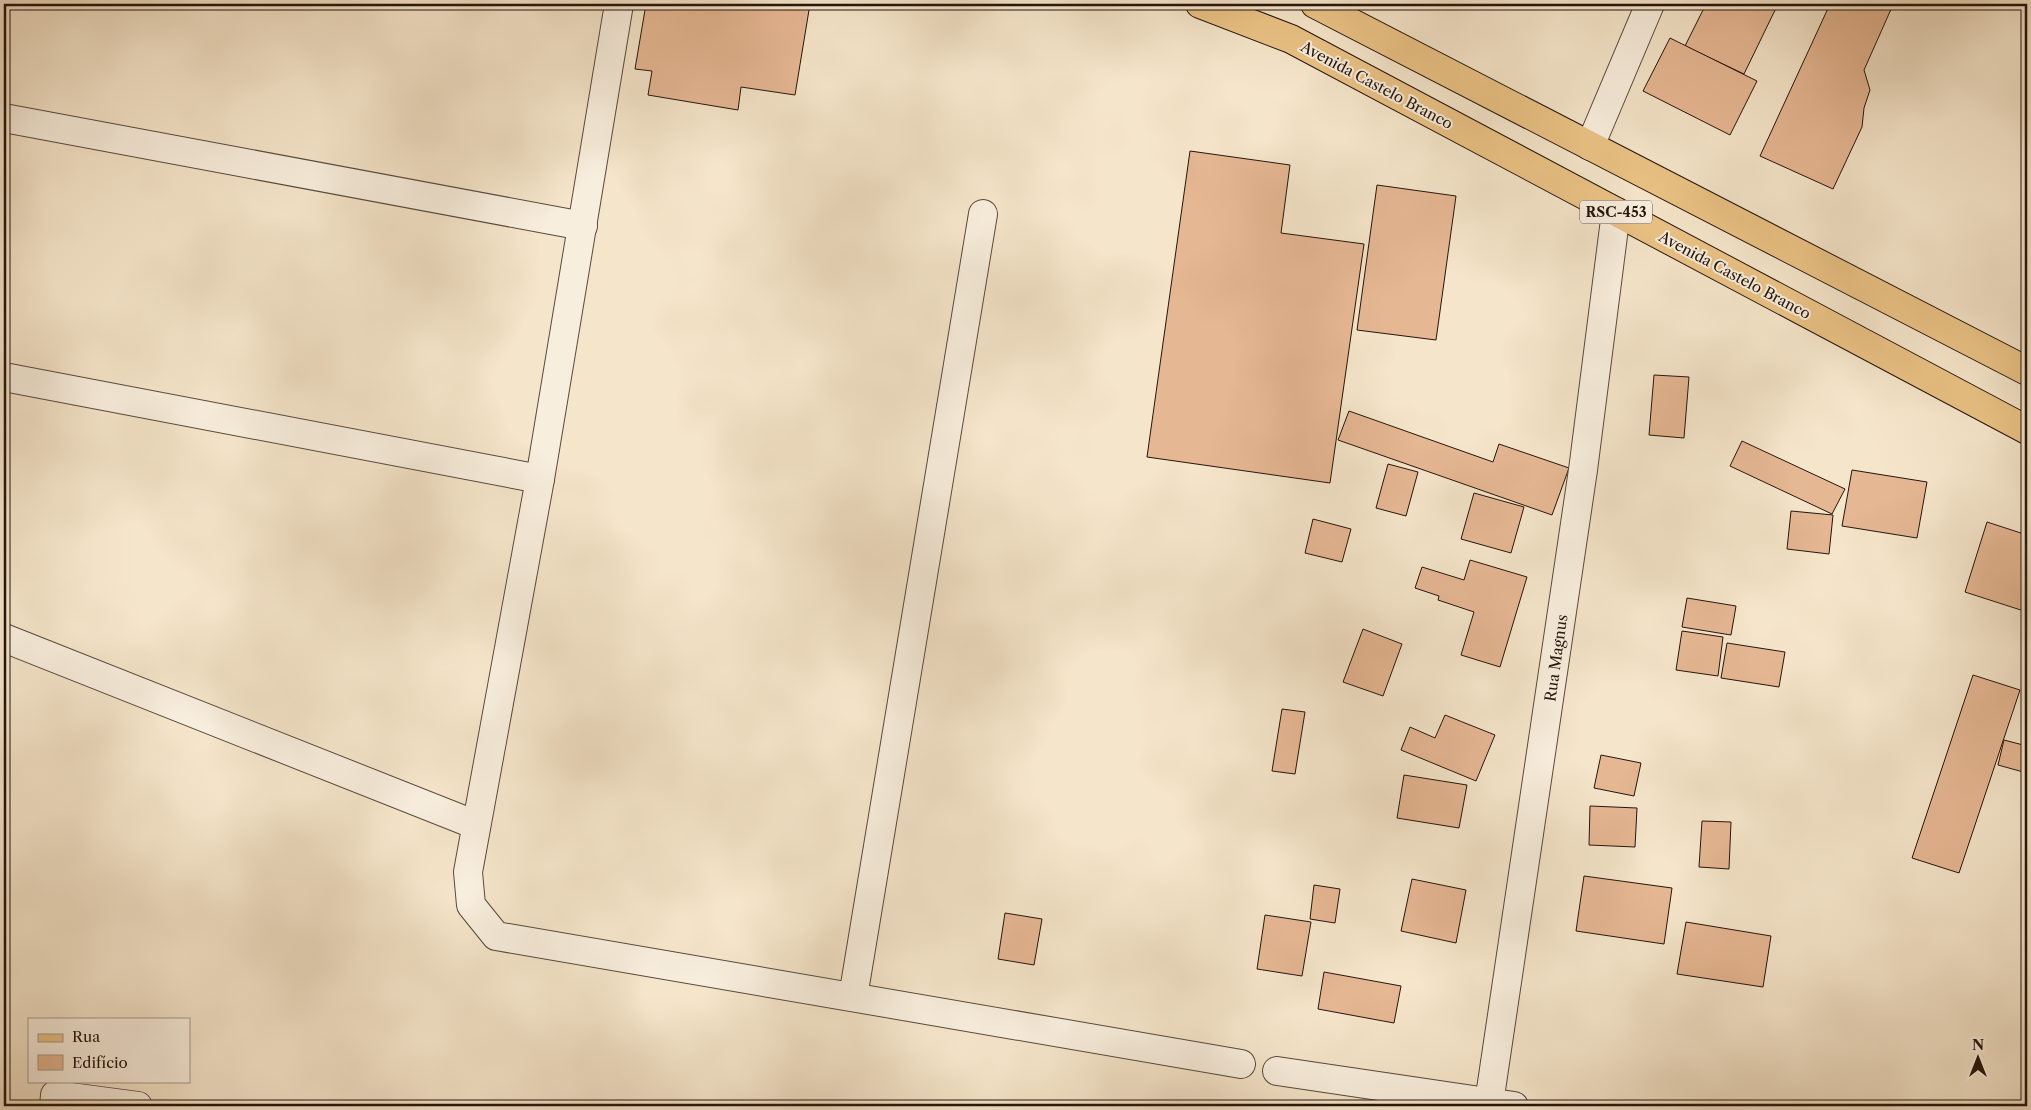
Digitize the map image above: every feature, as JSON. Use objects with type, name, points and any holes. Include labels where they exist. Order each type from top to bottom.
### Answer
[{"type":"main road","name":"Avenida Castelo Branco","points":[[1200,4],[1290,39],[2027,430]]},
{"type":"main road","name":"RSC-453","points":[[1315,4],[2027,371]]},
{"type":"street","points":[[619,4],[540,479],[468,872],[471,905],[496,936],[1241,1064]]},
{"type":"street","points":[[1590,146],[1650,4]]},
{"type":"street","points":[[4,118],[583,226]]},
{"type":"street","name":"Rua Magnus","points":[[1502,1104],[1616,212]]},
{"type":"street","points":[[853,997],[983,214]]},
{"type":"street","points":[[4,376],[540,479]]},
{"type":"street","points":[[4,638],[476,825]]},
{"type":"street","points":[[1276,1071],[1502,1104]]},
{"type":"street","points":[[54,1106],[55,1095],[138,1106]]},
{"type":"building","points":[[646,4],[810,4],[795,95],[741,87],[738,110],[648,95],[652,71],[635,69]]},
{"type":"building","points":[[1706,4],[1778,4],[1744,74],[1685,46]]},
{"type":"building","points":[[1830,4],[1884,4],[1892,7],[1864,70],[1870,90],[1864,108],[1862,127],[1833,189],[1760,156]]},
{"type":"building","points":[[1670,38],[1757,81],[1730,135],[1643,91]]},
{"type":"building","points":[[1190,151],[1290,165],[1281,233],[1364,244],[1330,483],[1147,457]]},
{"type":"building","points":[[1377,185],[1456,196],[1436,340],[1357,330]]},
{"type":"building","points":[[1654,375],[1689,377],[1684,438],[1649,435]]},
{"type":"building","points":[[1349,411],[1493,462],[1499,444],[1569,468],[1552,515],[1338,440]]},
{"type":"building","points":[[1742,441],[1845,489],[1832,514],[1730,466]]},
{"type":"building","points":[[1388,464],[1418,472],[1406,516],[1376,508]]},
{"type":"building","points":[[1852,470],[1927,482],[1917,538],[1842,526]]},
{"type":"building","points":[[1474,493],[1524,507],[1511,553],[1461,539]]},
{"type":"building","points":[[1791,511],[1833,515],[1829,554],[1787,549]]},
{"type":"building","points":[[1313,519],[1351,529],[1342,562],[1305,553]]},
{"type":"building","points":[[1987,522],[2027,535],[2027,612],[1965,592]]},
{"type":"building","points":[[1470,560],[1527,577],[1500,667],[1461,655],[1474,612],[1438,600],[1439,596],[1415,588],[1422,567],[1464,580]]},
{"type":"building","points":[[1687,598],[1736,606],[1731,635],[1682,627]]},
{"type":"building","points":[[1363,629],[1402,644],[1383,696],[1343,682]]},
{"type":"building","points":[[1682,631],[1723,637],[1718,676],[1676,670]]},
{"type":"building","points":[[1727,643],[1785,652],[1779,687],[1721,678]]},
{"type":"building","points":[[1973,675],[2020,690],[1959,873],[1912,858]]},
{"type":"building","points":[[1282,709],[1305,712],[1295,774],[1272,771]]},
{"type":"building","points":[[1445,715],[1495,735],[1476,781],[1401,750],[1410,727],[1435,738]]},
{"type":"building","points":[[2004,740],[2027,746],[2027,773],[1998,765]]},
{"type":"building","points":[[1601,755],[1641,763],[1634,796],[1594,788]]},
{"type":"building","points":[[1404,775],[1467,785],[1459,828],[1397,818]]},
{"type":"building","points":[[1590,806],[1637,808],[1635,847],[1589,845]]},
{"type":"building","points":[[1702,821],[1731,822],[1729,869],[1699,867]]},
{"type":"building","points":[[1584,876],[1672,888],[1664,944],[1576,931]]},
{"type":"building","points":[[1412,879],[1466,890],[1456,943],[1401,931]]},
{"type":"building","points":[[1314,885],[1340,889],[1335,923],[1310,919]]},
{"type":"building","points":[[1005,913],[1042,919],[1034,965],[998,959]]},
{"type":"building","points":[[1265,915],[1311,922],[1302,976],[1257,969]]},
{"type":"building","points":[[1686,922],[1771,936],[1763,987],[1677,974]]},
{"type":"building","points":[[1324,972],[1401,986],[1394,1023],[1318,1009]]}]
